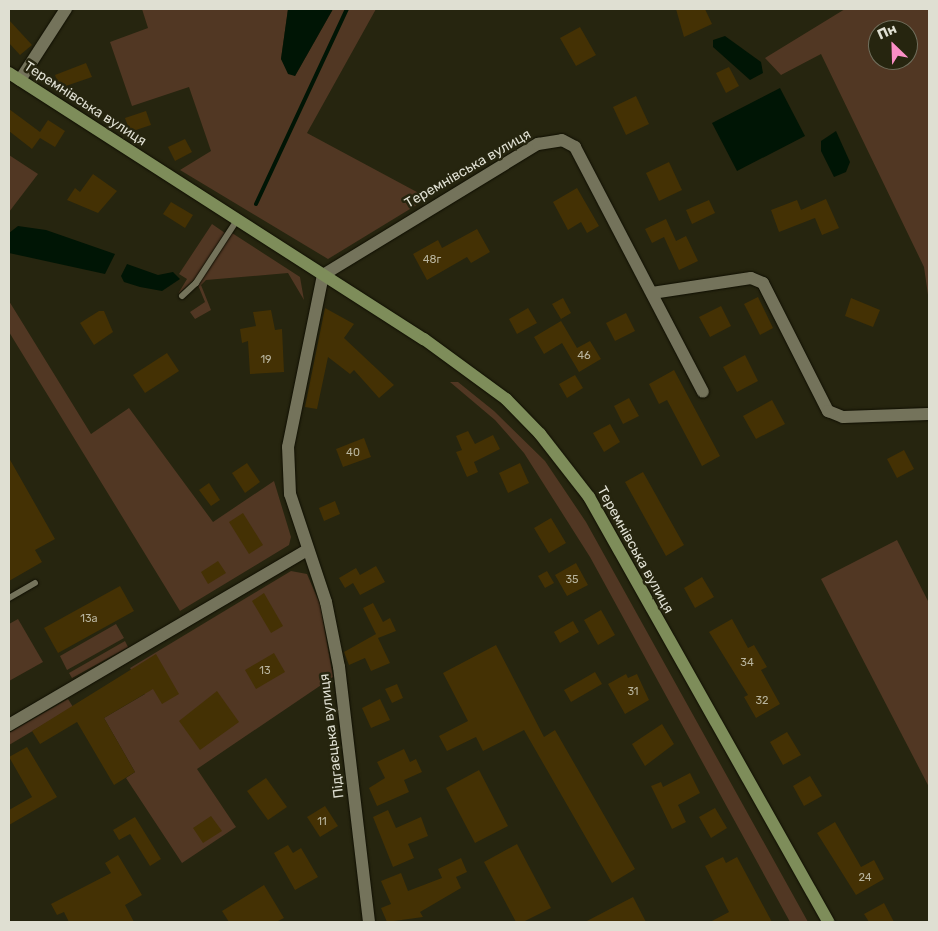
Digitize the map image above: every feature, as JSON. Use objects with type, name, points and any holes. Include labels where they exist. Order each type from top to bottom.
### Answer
[{"type":"street","points":[[14,76],[66,9]]},
{"type":"street","name":"Теремнівська вулиця","points":[[14,76],[424,339],[506,399],[574,473],[828,922]]},
{"type":"street","name":"Теремнівська вулиця","points":[[322,275],[538,144],[562,140],[575,147],[703,392]]},
{"type":"street","name":"Підгаєцька вулиця","points":[[322,275],[288,448],[290,494],[306,551],[326,602],[339,667],[369,922]]},
{"type":"street","points":[[652,293],[751,278],[763,283],[828,411],[843,417],[929,414]]},
{"type":"street","points":[[9,724],[306,551]]},
{"type":"lane","points":[[182,296],[196,283],[237,220]]},
{"type":"lane","points":[[9,598],[35,584]]},
{"type":"shaded area","points":[[142,9],[288,9],[281,59],[295,76],[333,9],[376,9],[307,133],[428,198],[328,259],[180,170],[211,151],[189,87],[132,106],[110,42],[148,28]]},
{"type":"shaded area","points":[[288,9],[333,9],[295,76],[288,74],[281,59]]},
{"type":"shaded area","points":[[845,9],[929,9],[929,302],[924,267],[821,54],[781,75],[765,58]]},
{"type":"shaded area","points":[[725,36],[761,62],[763,73],[750,80],[713,47],[713,40]]},
{"type":"shaded area","points":[[780,88],[805,136],[737,171],[712,123]]},
{"type":"shaded area","points":[[836,131],[850,162],[846,172],[834,177],[821,151],[821,141]]},
{"type":"shaded area","points":[[9,155],[38,174],[9,212]]},
{"type":"shaded area","points":[[212,224],[225,233],[196,278],[178,294],[187,279],[179,274]]},
{"type":"shaded area","points":[[18,226],[46,230],[115,254],[105,274],[9,253],[9,233]]},
{"type":"shaded area","points":[[232,233],[300,277],[304,300],[288,273],[206,280],[201,285],[211,310],[195,319],[190,312],[205,302],[198,285]]},
{"type":"shaded area","points":[[127,264],[158,275],[173,272],[180,279],[162,291],[140,287],[124,282],[121,276]]},
{"type":"shaded area","points":[[9,301],[91,434],[129,408],[213,522],[274,481],[291,537],[289,545],[180,611],[9,332]]},
{"type":"shaded area","points":[[450,382],[458,382],[494,411],[545,461],[586,522],[808,922],[790,922],[590,557],[524,453],[495,420]]},
{"type":"shaded area","points":[[897,540],[929,603],[929,787],[821,579]]},
{"type":"shaded area","points":[[291,571],[307,574],[320,604],[333,677],[197,769],[236,827],[182,863],[126,778],[135,772],[104,718],[145,694],[130,668]]},
{"type":"shaded area","points":[[18,619],[43,662],[9,681],[9,624]]},
{"type":"shaded area","points":[[116,624],[124,638],[67,670],[60,656]]},
{"type":"shaded area","points":[[125,641],[128,647],[72,678],[69,673]]},
{"type":"shaded area","points":[[68,699],[73,707],[9,745],[9,733]]},
{"type":"building","points":[[676,9],[705,9],[712,24],[684,37]]},
{"type":"building","points":[[9,20],[32,45],[20,55],[9,43]]},
{"type":"building","points":[[580,27],[596,55],[576,66],[560,38]]},
{"type":"building","points":[[86,63],[92,77],[60,88],[55,75]]},
{"type":"building","points":[[729,67],[739,86],[726,93],[716,73]]},
{"type":"building","points":[[636,96],[649,124],[626,135],[613,107]]},
{"type":"building","points":[[9,109],[40,132],[48,120],[65,131],[55,147],[40,138],[32,149],[9,131]]},
{"type":"building","points":[[146,111],[151,125],[130,132],[125,118]]},
{"type":"building","points":[[185,139],[192,152],[175,161],[168,147]]},
{"type":"building","points":[[669,162],[682,190],[659,201],[646,173]]},
{"type":"building","points":[[93,174],[117,191],[98,213],[67,200],[75,188],[80,192]]},
{"type":"building","points":[[577,188],[599,226],[587,233],[581,222],[568,230],[553,202]]},
{"type":"building","points":[[826,199],[839,228],[822,235],[815,218],[779,232],[771,210],[797,200],[801,210]]},
{"type":"building","points":[[709,200],[715,213],[692,224],[686,210]]},
{"type":"building","points":[[171,202],[193,215],[185,228],[163,214]]},
{"type":"building","points":[[666,219],[676,241],[686,236],[698,261],[679,270],[664,237],[652,243],[645,229]]},
{"type":"building","points":[[477,229],[490,252],[471,263],[467,257],[427,280],[413,254],[438,240],[442,248]]},
{"type":"building","points":[[758,297],[773,328],[760,335],[744,304]]},
{"type":"building","points":[[563,298],[571,313],[561,319],[552,304]]},
{"type":"building","points":[[851,298],[880,310],[873,327],[845,316]]},
{"type":"building","points":[[721,306],[731,326],[710,337],[699,317]]},
{"type":"building","points":[[325,308],[354,324],[344,338],[394,385],[379,398],[354,370],[350,374],[328,357],[317,409],[305,407]]},
{"type":"building","points":[[528,308],[537,323],[517,334],[509,319]]},
{"type":"building","points":[[271,310],[275,330],[282,329],[284,372],[250,374],[248,341],[242,343],[240,329],[256,326],[253,312]]},
{"type":"building","points":[[99,311],[104,311],[113,332],[94,345],[80,323]]},
{"type":"building","points":[[626,313],[635,331],[615,341],[606,323]]},
{"type":"building","points":[[561,321],[577,348],[590,341],[601,359],[579,372],[562,343],[544,354],[534,337]]},
{"type":"building","points":[[167,353],[179,371],[145,393],[133,375]]},
{"type":"building","points":[[745,355],[758,381],[737,392],[723,367]]},
{"type":"building","points":[[674,370],[720,456],[702,466],[667,400],[659,404],[649,384]]},
{"type":"building","points":[[575,375],[583,388],[567,398],[559,384]]},
{"type":"building","points":[[629,398],[639,416],[623,424],[614,406]]},
{"type":"building","points":[[772,400],[785,424],[756,439],[743,416]]},
{"type":"building","points":[[610,424],[620,442],[604,452],[593,433]]},
{"type":"building","points":[[468,431],[475,444],[493,435],[500,449],[474,462],[478,472],[467,477],[456,452],[462,450],[456,436]]},
{"type":"building","points":[[364,438],[371,457],[343,467],[336,449]]},
{"type":"building","points":[[904,450],[914,469],[897,478],[887,459]]},
{"type":"building","points":[[9,458],[55,539],[35,550],[42,562],[9,581]]},
{"type":"building","points":[[247,463],[260,482],[245,493],[232,473]]},
{"type":"building","points":[[520,463],[529,483],[508,493],[499,473]]},
{"type":"building","points":[[643,472],[684,545],[666,556],[625,482]]},
{"type":"building","points":[[209,483],[220,500],[211,506],[199,490]]},
{"type":"building","points":[[335,501],[340,514],[324,521],[319,508]]},
{"type":"building","points":[[243,513],[263,545],[249,554],[229,522]]},
{"type":"building","points":[[551,518],[566,543],[549,553],[534,528]]},
{"type":"building","points":[[218,561],[226,573],[208,584],[201,572]]},
{"type":"building","points":[[576,563],[588,585],[567,596],[555,575]]},
{"type":"building","points":[[376,566],[385,582],[360,595],[353,583],[345,588],[339,578],[356,568],[360,575]]},
{"type":"building","points":[[547,571],[554,583],[545,588],[538,576]]},
{"type":"building","points":[[702,577],[714,597],[695,608],[684,588]]},
{"type":"building","points":[[120,586],[134,611],[58,653],[44,628]]},
{"type":"building","points":[[264,593],[283,626],[271,633],[252,601]]},
{"type":"building","points":[[373,603],[383,622],[390,618],[396,631],[378,638],[390,663],[371,671],[365,658],[349,665],[344,652],[376,634],[363,608]]},
{"type":"building","points":[[601,610],[615,635],[598,645],[584,620]]},
{"type":"building","points":[[732,619],[748,648],[754,645],[767,667],[761,670],[780,704],[756,718],[744,697],[748,695],[709,632]]},
{"type":"building","points":[[573,621],[579,632],[560,643],[554,632]]},
{"type":"building","points":[[496,645],[544,737],[555,730],[635,869],[612,883],[524,730],[483,751],[476,737],[447,751],[439,736],[468,721],[443,673]]},
{"type":"building","points":[[274,653],[285,672],[256,689],[245,670]]},
{"type":"building","points":[[156,654],[179,694],[162,704],[153,689],[104,718],[135,772],[114,785],[77,722],[40,744],[32,731]]},
{"type":"building","points":[[595,672],[602,684],[571,702],[564,690]]},
{"type":"building","points":[[626,674],[628,678],[637,674],[649,700],[625,714],[608,684]]},
{"type":"building","points":[[397,684],[403,698],[392,703],[385,689]]},
{"type":"building","points":[[217,691],[239,722],[200,750],[179,721]]},
{"type":"building","points":[[380,699],[390,720],[371,728],[362,708]]},
{"type":"building","points":[[662,724],[674,744],[645,766],[632,744]]},
{"type":"building","points":[[787,732],[801,755],[783,765],[770,742]]},
{"type":"building","points":[[27,747],[57,797],[9,825],[9,810],[32,797],[9,757]]},
{"type":"building","points":[[404,749],[410,762],[416,759],[422,772],[404,780],[409,792],[377,806],[369,788],[385,778],[377,762]]},
{"type":"building","points":[[479,770],[508,826],[475,843],[446,788]]},
{"type":"building","points":[[690,773],[700,793],[678,805],[686,822],[672,829],[651,786],[661,782],[663,787]]},
{"type":"building","points":[[810,776],[822,796],[804,806],[793,786]]},
{"type":"building","points":[[266,778],[287,807],[268,820],[247,791]]},
{"type":"building","points":[[325,806],[338,826],[320,837],[307,817]]},
{"type":"building","points":[[715,808],[727,828],[711,838],[699,817]]},
{"type":"building","points":[[388,810],[396,828],[421,817],[428,836],[408,844],[414,858],[393,867],[373,817]]},
{"type":"building","points":[[211,816],[222,831],[203,843],[193,828]]},
{"type":"building","points":[[135,817],[161,859],[150,866],[130,834],[119,840],[113,830]]},
{"type":"building","points":[[835,822],[861,867],[874,860],[884,879],[856,895],[817,833]]},
{"type":"building","points":[[517,844],[551,908],[523,922],[516,922],[484,862]]},
{"type":"building","points":[[288,845],[293,853],[301,848],[318,877],[295,890],[274,853]]},
{"type":"building","points":[[118,855],[142,895],[125,905],[134,922],[69,922],[64,912],[57,915],[51,904],[111,873],[105,863]]},
{"type":"building","points":[[723,857],[726,863],[737,857],[772,922],[710,922],[729,912],[705,866]]},
{"type":"building","points":[[461,858],[467,872],[456,877],[461,888],[420,912],[423,917],[387,922],[381,908],[391,904],[381,881],[401,873],[408,891],[442,878],[438,869]]},
{"type":"building","points":[[264,885],[284,918],[276,922],[229,922],[222,911]]},
{"type":"building","points":[[633,897],[646,922],[585,922]]},
{"type":"building","points":[[884,903],[894,922],[869,922],[864,914]]},
{"type":"waterway","points":[[256,204],[347,9]]}]
